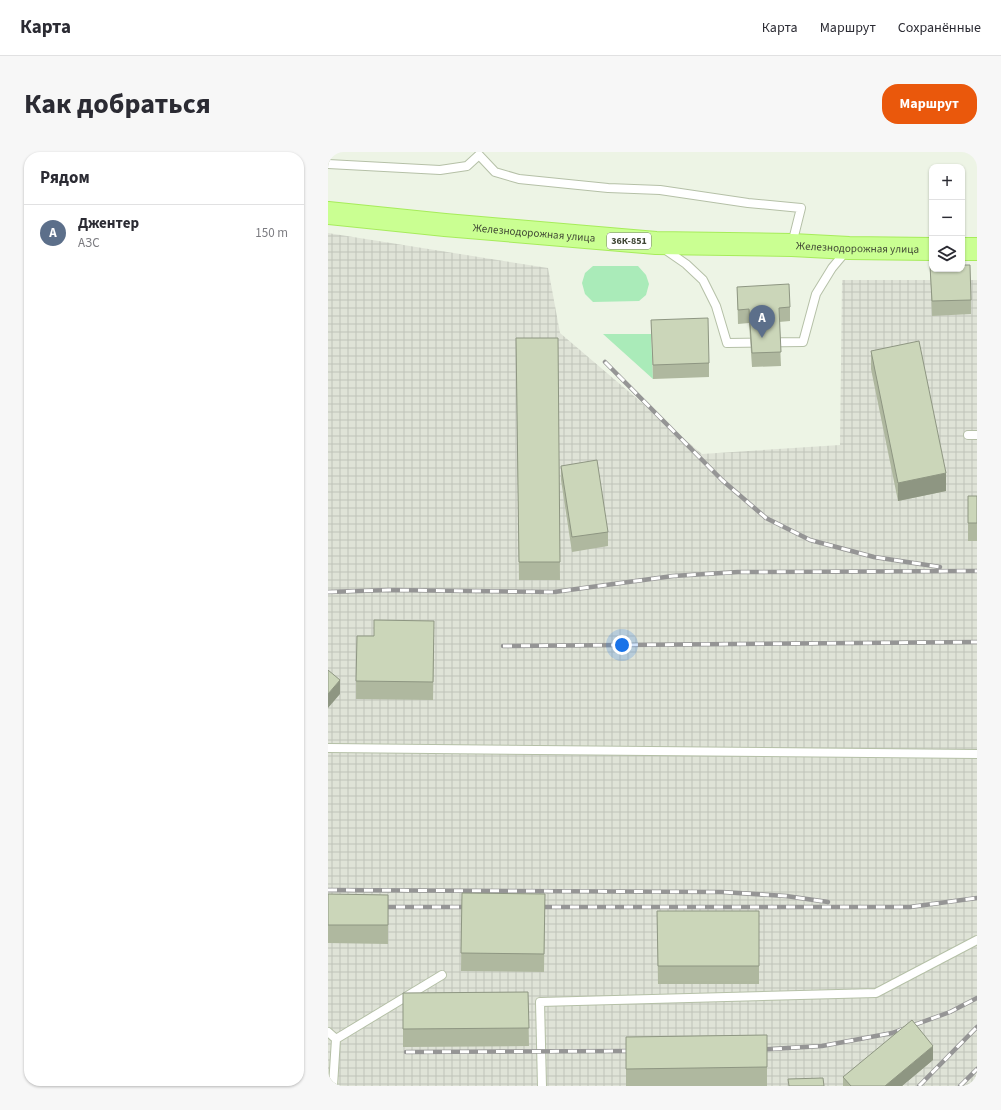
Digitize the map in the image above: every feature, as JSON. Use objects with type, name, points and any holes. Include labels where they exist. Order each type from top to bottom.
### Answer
[{"type":"main road","name":"Железнодорожная улица","points":[[328,213],[445,225],[656,243],[929,249]]},
{"type":"main road","points":[[965,249],[977,249]]},
{"type":"lane","points":[[328,164],[440,170],[467,166],[479,153],[495,172],[519,179],[608,188],[660,190],[748,204],[802,208],[792,245]]},
{"type":"lane","points":[[656,243],[686,264],[703,280],[716,306],[727,343],[803,342],[816,294],[832,268],[849,248]]},
{"type":"lane","points":[[968,435],[977,435]]},
{"type":"lane","points":[[328,748],[977,754]]},
{"type":"lane","points":[[542,1086],[540,1002],[876,993],[977,940]]},
{"type":"lane","points":[[336,1039],[442,975]]},
{"type":"lane","points":[[328,1032],[336,1039]]},
{"type":"lane","points":[[333,1086],[336,1039]]},
{"type":"shaded area","points":[[328,233],[548,268],[560,333],[702,454],[840,445],[842,280],[977,280],[977,1086],[328,1086]]},
{"type":"green space","points":[[593,266],[638,266],[646,275],[649,284],[646,295],[639,301],[593,302],[585,294],[582,283],[585,273]]},
{"type":"green space","points":[[603,334],[651,334],[653,379]]},
{"type":"building","points":[[965,265],[970,265],[971,300],[932,301],[930,272],[965,272]]},
{"type":"building","points":[[789,284],[790,307],[779,308],[781,352],[752,353],[749,309],[738,310],[737,287]]},
{"type":"building","points":[[708,318],[709,363],[653,365],[651,320]]},
{"type":"building","points":[[516,338],[558,338],[560,562],[519,562]]},
{"type":"building","points":[[919,341],[946,473],[898,483],[871,351]]},
{"type":"building","points":[[597,460],[608,532],[572,537],[561,466]]},
{"type":"building","points":[[968,496],[977,496],[977,523],[968,523]]},
{"type":"building","points":[[374,620],[434,621],[433,682],[356,681],[357,636],[374,636]]},
{"type":"building","points":[[328,670],[340,680],[328,694]]},
{"type":"building","points":[[462,893],[545,894],[544,954],[461,953]]},
{"type":"building","points":[[328,894],[388,895],[388,925],[328,925]]},
{"type":"building","points":[[657,911],[759,911],[759,966],[658,966]]},
{"type":"building","points":[[528,992],[529,1028],[403,1029],[403,993]]},
{"type":"building","points":[[912,1020],[933,1046],[885,1086],[851,1086],[843,1077]]},
{"type":"building","points":[[767,1035],[767,1067],[626,1069],[626,1037]]},
{"type":"building","points":[[823,1078],[824,1086],[789,1086],[788,1079]]},
{"type":"railway","points":[[605,362],[722,480],[766,518],[810,540],[874,557],[940,567]]},
{"type":"railway","points":[[328,592],[389,590],[554,592],[673,576],[738,572],[977,571]]},
{"type":"railway","points":[[503,646],[977,642]]},
{"type":"railway","points":[[328,890],[722,892],[786,896],[828,902]]},
{"type":"railway","points":[[534,907],[910,907],[977,898]]},
{"type":"railway","points":[[378,907],[472,907]]},
{"type":"railway","points":[[755,1050],[822,1046],[892,1033],[950,1012],[977,998]]},
{"type":"railway","points":[[919,1086],[977,1027]]},
{"type":"railway","points":[[406,1052],[637,1051]]},
{"type":"railway","points":[[960,1086],[977,1069]]},
{"type":"place","name":"Джентер","points":[[762,338]]}]
